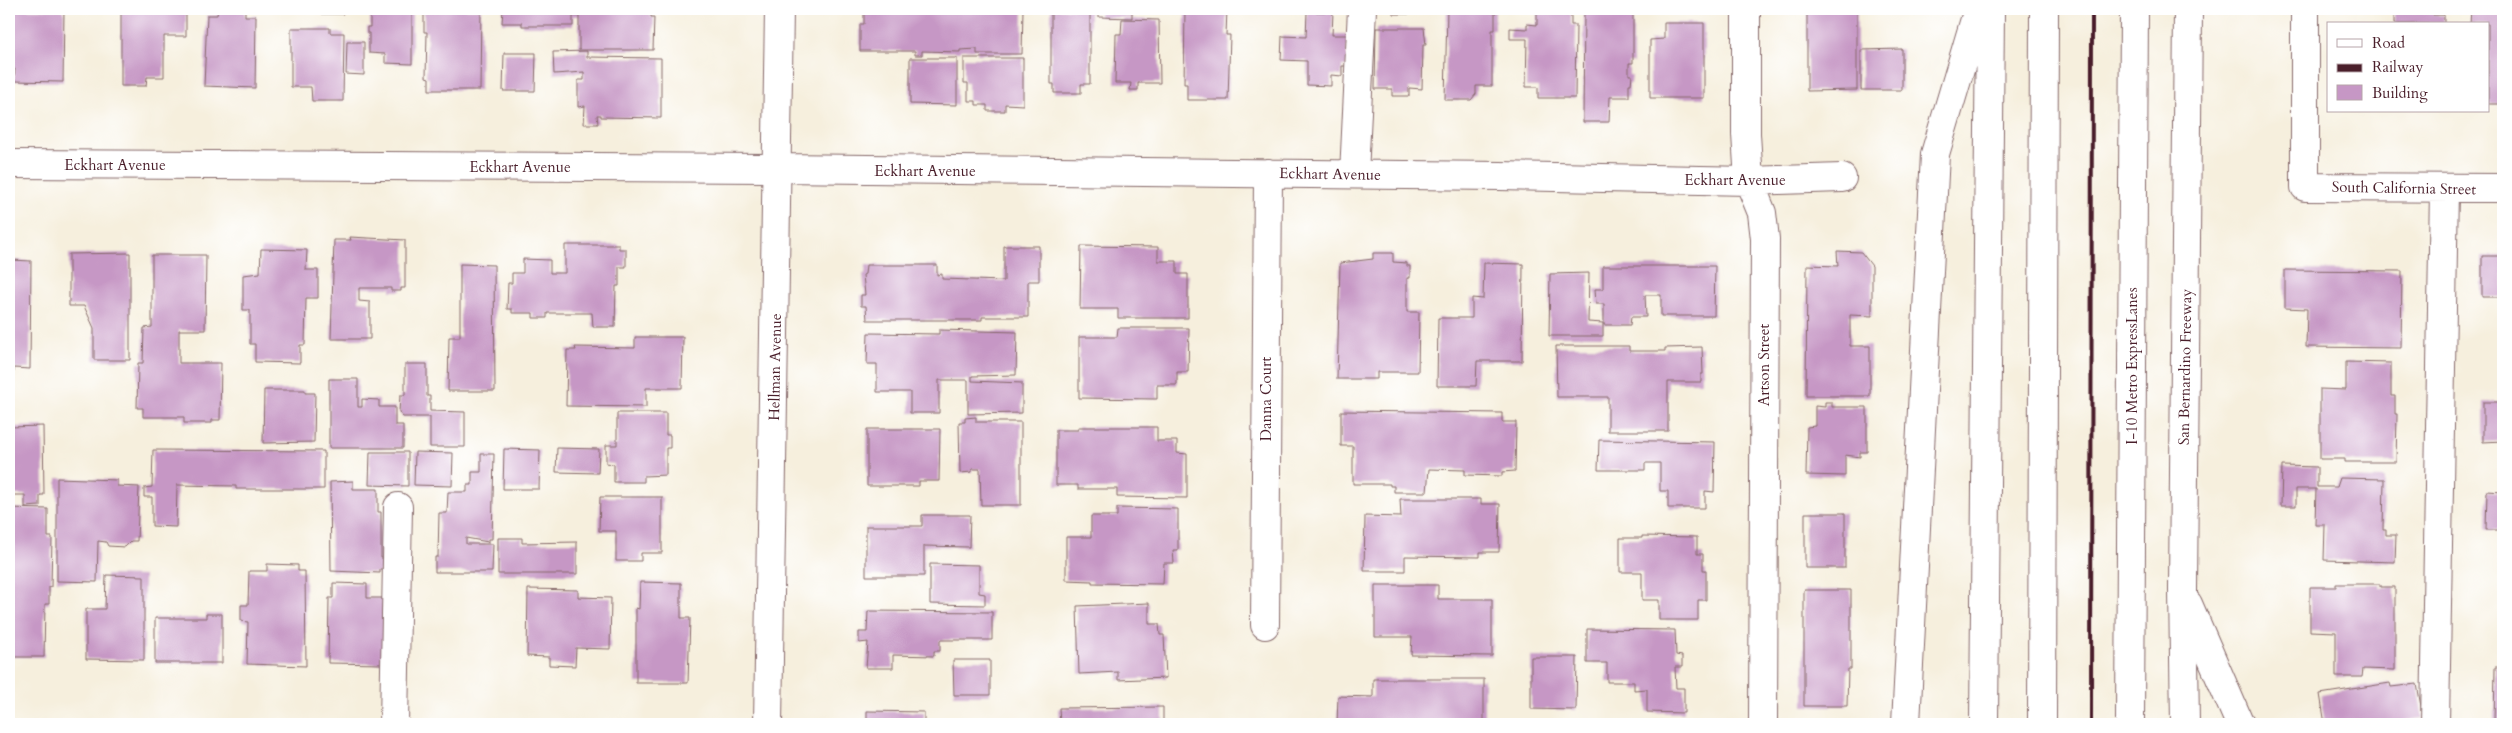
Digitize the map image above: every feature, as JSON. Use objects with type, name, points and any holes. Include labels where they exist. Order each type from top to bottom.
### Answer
[{"type":"main road","name":"Hellman Avenue","points":[[768,724],[779,9]]},
{"type":"main road","points":[[1354,174],[1362,9]]},
{"type":"main road","name":"Artson Street","points":[[1746,9],[1746,134],[1749,181],[1762,213],[1765,238],[1763,724]]},
{"type":"main road","points":[[1906,724],[1935,154],[1978,9]]},
{"type":"main road","points":[[1984,724],[1990,9]]},
{"type":"main road","points":[[2042,724],[2044,9]]},
{"type":"main road","name":"I-10 Metro ExpressLanes","points":[[2130,724],[2134,9]]},
{"type":"main road","name":"San Bernardino Freeway","points":[[2185,724],[2183,590],[2188,9]]},
{"type":"main road","name":"South California Street","points":[[2305,9],[2305,187],[2503,188]]},
{"type":"main road","name":"Eckhart Avenue","points":[[9,164],[778,168],[1354,174],[1749,181],[1842,178]]},
{"type":"main road","name":"Danna Court","points":[[1265,625],[1268,173]]},
{"type":"main road","points":[[2434,724],[2444,189]]},
{"type":"main road","points":[[394,724],[398,507]]},
{"type":"main road","points":[[2183,590],[2240,724]]},
{"type":"building","points":[[9,9],[64,10],[63,82],[14,81],[15,69],[9,69]]},
{"type":"building","points":[[121,9],[186,9],[186,36],[164,36],[164,77],[147,77],[146,86],[121,86]]},
{"type":"building","points":[[218,9],[245,9],[245,16],[256,16],[255,88],[204,86],[207,15],[217,15]]},
{"type":"building","points":[[311,9],[343,9],[343,14],[321,14],[321,11]]},
{"type":"building","points":[[348,9],[412,9],[412,64],[385,63],[385,54],[369,53],[369,33],[367,33],[367,27],[370,27],[370,12],[348,11]]},
{"type":"building","points":[[424,9],[481,9],[480,90],[429,90],[429,78],[426,77],[427,32],[424,32]]},
{"type":"building","points":[[503,9],[651,9],[651,17],[654,17],[653,50],[579,50],[579,16],[573,16],[573,26],[522,26],[522,23],[502,23]]},
{"type":"building","points":[[864,9],[1023,9],[1022,54],[977,54],[977,49],[960,50],[960,52],[922,51],[922,55],[915,55],[915,51],[860,51],[860,24],[864,24]]},
{"type":"building","points":[[1051,9],[1090,9],[1090,84],[1081,84],[1081,93],[1054,93],[1054,84],[1051,84]]},
{"type":"building","points":[[1099,9],[1132,9],[1132,18],[1099,17]]},
{"type":"building","points":[[1185,9],[1227,9],[1226,35],[1230,35],[1228,100],[1187,100],[1187,84],[1184,84]]},
{"type":"building","points":[[1393,9],[1409,9],[1409,14],[1393,14]]},
{"type":"building","points":[[1447,9],[1495,9],[1495,30],[1492,30],[1492,86],[1476,86],[1476,94],[1471,100],[1445,100]]},
{"type":"building","points":[[1537,9],[1571,9],[1571,25],[1576,25],[1575,98],[1538,98],[1538,87],[1526,87],[1527,39],[1510,39],[1510,28],[1527,29],[1527,24],[1537,25]]},
{"type":"building","points":[[1580,9],[1633,9],[1633,63],[1629,63],[1629,75],[1632,75],[1631,84],[1629,84],[1629,97],[1610,97],[1609,122],[1583,122],[1584,11]]},
{"type":"building","points":[[1807,9],[1857,9],[1857,90],[1807,91]]},
{"type":"building","points":[[2394,9],[2433,9],[2433,15],[2444,15],[2444,22],[2394,22]]},
{"type":"building","points":[[2471,9],[2503,9],[2503,104],[2490,104],[2490,22],[2470,22]]},
{"type":"building","points":[[1307,12],[1333,12],[1332,35],[1347,35],[1347,66],[1342,66],[1342,76],[1331,75],[1331,86],[1307,85],[1307,61],[1281,60],[1282,36],[1306,37]]},
{"type":"building","points":[[1122,19],[1159,20],[1160,83],[1138,83],[1138,90],[1130,90],[1131,83],[1115,83],[1116,34],[1121,34]]},
{"type":"building","points":[[1664,23],[1704,23],[1704,98],[1650,98],[1650,40],[1664,39]]},
{"type":"building","points":[[291,28],[330,28],[330,33],[344,33],[343,101],[312,101],[311,87],[291,87]]},
{"type":"building","points":[[1376,28],[1424,28],[1426,45],[1423,45],[1422,89],[1409,88],[1409,96],[1392,96],[1392,89],[1375,89]]},
{"type":"building","points":[[347,42],[364,42],[364,75],[346,74]]},
{"type":"building","points":[[1902,49],[1902,90],[1861,90],[1861,50]]},
{"type":"building","points":[[587,51],[587,57],[661,58],[661,118],[601,117],[601,115],[597,115],[598,124],[584,124],[585,106],[578,107],[578,80],[584,80],[584,72],[554,74],[553,52]]},
{"type":"building","points":[[504,53],[536,53],[535,91],[503,91]]},
{"type":"building","points":[[910,58],[957,58],[957,105],[910,104]]},
{"type":"building","points":[[964,58],[1023,58],[1023,105],[1005,104],[1005,111],[987,111],[987,105],[976,105],[976,101],[968,101],[968,83],[964,83]]},
{"type":"building","points":[[350,237],[405,240],[405,288],[401,288],[401,291],[391,291],[391,288],[359,288],[359,301],[370,302],[370,339],[331,339],[334,240],[351,240]]},
{"type":"building","points":[[565,245],[619,245],[619,249],[626,249],[626,267],[619,267],[619,286],[616,286],[615,327],[593,327],[592,313],[547,313],[547,318],[533,318],[533,313],[512,313],[512,309],[507,309],[508,283],[512,283],[512,273],[523,273],[523,259],[550,260],[550,273],[565,273]]},
{"type":"building","points":[[1004,246],[1039,246],[1039,281],[1028,281],[1028,317],[982,317],[982,320],[867,320],[866,306],[861,306],[861,295],[865,295],[863,275],[865,274],[866,265],[937,265],[937,275],[942,274],[942,279],[1004,281]]},
{"type":"building","points":[[1081,246],[1158,247],[1158,261],[1177,261],[1177,274],[1188,274],[1188,318],[1118,318],[1118,309],[1080,309]]},
{"type":"building","points":[[261,249],[307,250],[306,270],[318,270],[318,298],[306,298],[305,345],[300,345],[300,363],[255,362],[255,344],[250,344],[250,310],[243,310],[243,275],[260,273]]},
{"type":"building","points":[[1837,251],[1861,252],[1872,266],[1872,316],[1850,315],[1850,346],[1870,346],[1870,396],[1806,396],[1807,265],[1838,266]]},
{"type":"building","points":[[9,253],[12,253],[12,260],[31,261],[30,369],[14,368],[14,372],[9,372]]},
{"type":"building","points":[[130,253],[130,360],[94,360],[94,328],[84,306],[69,306],[69,254]]},
{"type":"building","points":[[1373,253],[1393,253],[1393,262],[1407,263],[1407,266],[1410,266],[1410,278],[1407,278],[1407,312],[1419,312],[1418,372],[1377,372],[1377,379],[1337,379],[1340,263],[1373,259]]},
{"type":"building","points":[[152,255],[206,255],[205,330],[179,330],[179,363],[221,363],[220,420],[212,420],[212,423],[184,423],[184,417],[143,417],[143,408],[137,408],[138,363],[143,363],[144,328],[152,327]]},
{"type":"building","points":[[2482,256],[2503,256],[2503,297],[2482,297]]},
{"type":"building","points":[[1484,263],[1523,264],[1522,361],[1477,361],[1476,386],[1437,386],[1438,318],[1472,318],[1472,298],[1483,299]]},
{"type":"building","points":[[460,264],[494,265],[495,391],[448,391],[449,337],[460,337]]},
{"type":"building","points":[[1603,266],[1715,266],[1714,316],[1661,316],[1661,295],[1645,295],[1646,317],[1631,317],[1630,325],[1604,325],[1604,304],[1596,304],[1595,289],[1603,289]]},
{"type":"building","points":[[2285,270],[2402,271],[2401,348],[2306,347],[2307,309],[2285,308]]},
{"type":"building","points":[[1589,273],[1588,322],[1603,323],[1603,336],[1549,336],[1550,274]]},
{"type":"building","points":[[1118,328],[1189,328],[1188,372],[1177,372],[1177,385],[1157,385],[1157,399],[1079,398],[1079,337],[1117,337]]},
{"type":"building","points":[[939,330],[1017,332],[1016,375],[972,376],[972,381],[1022,383],[1022,413],[968,414],[968,380],[939,380],[939,413],[910,413],[910,392],[877,392],[877,364],[867,364],[868,333],[939,334]]},
{"type":"building","points":[[635,337],[683,337],[682,388],[646,388],[646,407],[566,406],[567,350],[576,350],[575,347],[635,348]]},
{"type":"building","points":[[1556,346],[1629,346],[1629,351],[1665,351],[1665,348],[1702,347],[1703,374],[1701,374],[1701,382],[1668,382],[1668,431],[1608,431],[1608,397],[1557,397]]},
{"type":"building","points":[[2346,362],[2391,363],[2391,396],[2395,396],[2395,414],[2397,414],[2396,462],[2345,462],[2345,459],[2320,459],[2320,389],[2346,390]]},
{"type":"building","points":[[405,364],[427,364],[427,396],[430,396],[430,411],[465,412],[465,447],[430,447],[430,417],[403,417],[399,412],[400,395],[405,395]]},
{"type":"building","points":[[329,379],[358,379],[358,407],[362,407],[362,399],[379,400],[379,407],[395,407],[395,425],[403,425],[403,448],[329,448]]},
{"type":"building","points":[[264,390],[305,390],[305,393],[315,393],[314,442],[263,443]]},
{"type":"building","points":[[1825,402],[1832,402],[1832,407],[1867,407],[1867,452],[1860,452],[1860,457],[1845,455],[1845,476],[1806,475],[1807,427],[1815,426],[1815,406],[1825,407]]},
{"type":"building","points":[[2483,402],[2503,402],[2503,441],[2483,442]]},
{"type":"building","points":[[1341,411],[1502,413],[1502,422],[1516,422],[1515,471],[1502,472],[1502,476],[1465,475],[1465,470],[1429,469],[1427,492],[1394,492],[1394,486],[1390,486],[1390,484],[1353,484],[1353,446],[1341,446]]},
{"type":"building","points":[[617,413],[666,413],[666,435],[670,435],[670,448],[666,448],[666,475],[644,476],[644,482],[614,482],[614,464],[606,463],[606,445],[617,445]]},
{"type":"building","points":[[976,417],[976,422],[1021,422],[1021,505],[981,505],[980,469],[972,469],[972,472],[960,473],[959,422],[965,422],[965,418]]},
{"type":"building","points":[[43,426],[44,495],[40,495],[40,506],[25,507],[25,495],[9,495],[9,427]]},
{"type":"building","points":[[1078,427],[1157,427],[1157,441],[1177,441],[1177,453],[1187,454],[1187,498],[1117,497],[1117,489],[1078,489],[1078,485],[1056,485],[1056,430],[1078,430]]},
{"type":"building","points":[[867,429],[940,429],[939,481],[919,481],[919,486],[867,486]]},
{"type":"building","points":[[1599,440],[1715,442],[1714,492],[1705,491],[1705,508],[1668,508],[1668,491],[1660,491],[1660,463],[1645,463],[1645,470],[1598,470]]},
{"type":"building","points":[[557,448],[599,449],[598,473],[556,472]]},
{"type":"building","points":[[504,449],[540,450],[539,489],[503,489]]},
{"type":"building","points":[[153,450],[324,451],[324,489],[236,489],[236,486],[177,485],[176,527],[152,526],[152,497],[144,497],[144,488],[152,487]]},
{"type":"building","points":[[370,452],[408,452],[408,486],[369,485]]},
{"type":"building","points":[[415,452],[453,453],[452,486],[414,485]]},
{"type":"building","points":[[481,454],[494,454],[492,539],[488,539],[488,542],[466,538],[466,544],[493,544],[492,572],[435,572],[435,557],[438,557],[439,513],[447,513],[448,492],[467,492],[467,485],[472,485],[472,472],[481,472]]},
{"type":"building","points":[[2282,466],[2317,467],[2317,487],[2337,487],[2340,478],[2384,479],[2383,529],[2386,529],[2386,535],[2396,535],[2395,562],[2324,560],[2325,525],[2315,525],[2316,489],[2296,489],[2296,506],[2281,506]]},
{"type":"building","points":[[57,478],[117,480],[117,486],[139,487],[137,541],[131,541],[125,547],[108,546],[106,542],[98,541],[97,582],[57,581]]},
{"type":"building","points":[[353,481],[353,489],[378,489],[378,512],[381,512],[381,558],[384,558],[383,569],[380,569],[380,573],[331,571],[330,482]]},
{"type":"building","points":[[2487,491],[2503,492],[2503,530],[2486,530]]},
{"type":"building","points":[[600,497],[662,497],[662,553],[641,553],[641,561],[616,561],[616,531],[599,531]]},
{"type":"building","points":[[1400,499],[1481,499],[1481,504],[1500,504],[1499,552],[1480,552],[1480,557],[1405,556],[1405,571],[1364,571],[1365,516],[1401,517]]},
{"type":"building","points":[[9,508],[48,509],[48,537],[52,537],[51,587],[49,587],[49,604],[45,604],[44,657],[9,657]]},
{"type":"building","points":[[1117,508],[1178,509],[1178,550],[1173,550],[1174,563],[1164,563],[1163,584],[1092,583],[1092,581],[1066,580],[1066,537],[1091,537],[1091,516],[1117,516]]},
{"type":"building","points":[[1805,513],[1845,513],[1845,568],[1805,568]]},
{"type":"building","points":[[922,515],[970,515],[969,547],[924,546],[924,576],[866,576],[866,526],[922,526]]},
{"type":"building","points":[[1642,536],[1697,537],[1697,554],[1703,554],[1703,570],[1706,570],[1706,600],[1698,600],[1698,620],[1659,620],[1659,600],[1642,600],[1642,572],[1620,572],[1620,538],[1642,538]]},
{"type":"building","points":[[498,538],[522,538],[522,543],[577,542],[577,574],[498,574]]},
{"type":"building","points":[[267,564],[298,565],[298,571],[305,571],[306,666],[247,664],[248,622],[241,621],[241,605],[248,605],[249,571],[267,571]]},
{"type":"building","points":[[930,564],[979,565],[979,593],[985,594],[985,605],[930,604]]},
{"type":"building","points":[[106,575],[144,576],[144,660],[86,659],[86,609],[105,609]]},
{"type":"building","points":[[640,582],[681,583],[681,618],[690,618],[688,683],[636,683],[636,608],[639,609]]},
{"type":"building","points":[[333,583],[367,584],[367,598],[384,598],[383,664],[328,663],[329,598],[333,598]]},
{"type":"building","points":[[2336,584],[2380,584],[2380,587],[2395,587],[2395,670],[2363,669],[2362,677],[2336,677],[2336,632],[2310,631],[2310,587],[2336,587]]},
{"type":"building","points":[[1375,585],[1438,585],[1438,599],[1492,599],[1492,656],[1411,655],[1412,637],[1375,637]]},
{"type":"building","points":[[528,589],[578,590],[578,597],[611,598],[610,649],[576,648],[575,666],[549,665],[549,657],[527,656]]},
{"type":"building","points":[[1804,590],[1851,590],[1851,669],[1848,669],[1847,706],[1804,706]]},
{"type":"building","points":[[1149,603],[1149,624],[1159,624],[1160,635],[1164,635],[1166,678],[1118,680],[1118,672],[1079,674],[1077,606]]},
{"type":"building","points":[[868,611],[992,612],[992,640],[940,640],[940,651],[934,651],[934,656],[893,655],[893,668],[866,668],[868,642],[859,643],[859,632],[867,632]]},
{"type":"building","points":[[206,614],[222,614],[222,663],[155,663],[155,618],[206,618]]},
{"type":"building","points":[[1587,629],[1675,630],[1676,655],[1682,656],[1682,667],[1675,667],[1676,688],[1684,688],[1684,713],[1647,712],[1647,689],[1634,690],[1634,682],[1607,682],[1607,663],[1587,663]]},
{"type":"building","points":[[1531,657],[1577,657],[1576,710],[1531,709]]},
{"type":"building","points":[[953,660],[990,660],[990,695],[954,695]]},
{"type":"building","points":[[2495,667],[2503,667],[2503,724],[2494,724]]},
{"type":"building","points":[[1373,679],[1484,679],[1484,724],[1337,724],[1338,696],[1373,697]]},
{"type":"building","points":[[2390,683],[2391,687],[2417,684],[2423,718],[2397,722],[2397,724],[2325,724],[2320,694]]},
{"type":"building","points":[[1163,707],[1163,721],[1182,721],[1182,724],[1060,724],[1059,708]]},
{"type":"building","points":[[867,711],[924,712],[924,724],[867,724]]},
{"type":"railway","points":[[2091,724],[2092,9]]}]
